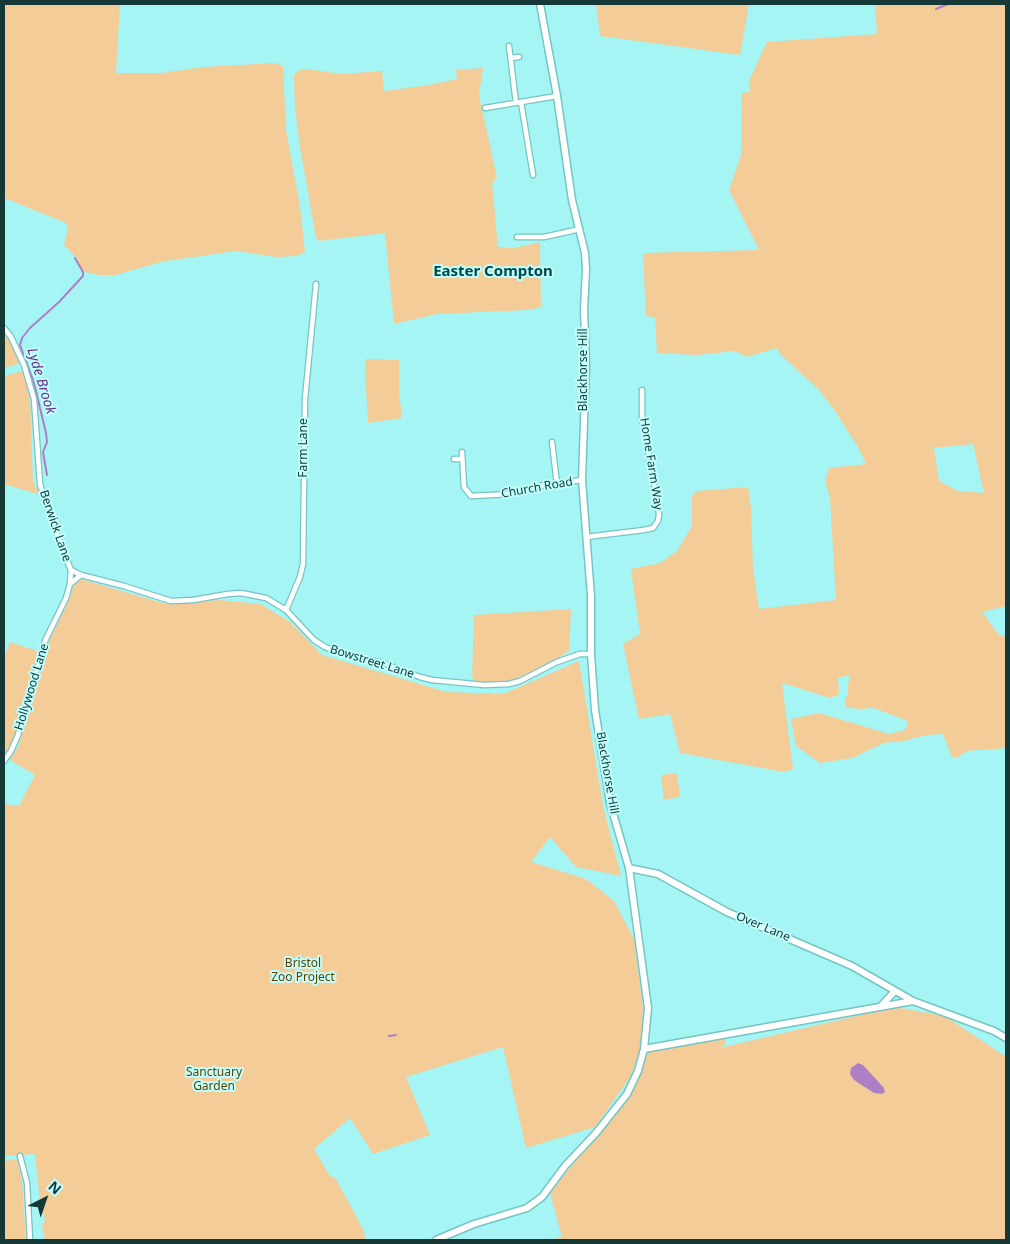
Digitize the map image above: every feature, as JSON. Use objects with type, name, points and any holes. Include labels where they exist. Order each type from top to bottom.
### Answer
[{"type":"main road","name":"Blackhorse Hill","points":[[436,1240],[474,1224],[526,1208],[542,1197],[565,1166],[596,1134],[626,1094],[638,1071],[644,1049],[648,1008],[629,868],[610,803],[595,710],[591,654],[591,596],[582,480],[586,364],[584,310],[585,253],[572,200],[557,96],[540,4]]},
{"type":"main road","name":"Over Lane","points":[[629,868],[658,874],[727,912],[852,966],[913,1001],[994,1031],[1006,1038]]},
{"type":"main road","points":[[881,1006],[895,991]]},
{"type":"main road","name":"Over Lane","points":[[644,1049],[913,1001]]},
{"type":"street","points":[[509,46],[532,175]]},
{"type":"street","points":[[511,58],[519,57]]},
{"type":"street","points":[[486,108],[557,96]]},
{"type":"street","points":[[517,237],[544,237],[580,229]]},
{"type":"street","name":"Farm Lane","points":[[286,610],[300,577],[303,564],[305,399],[316,284]]},
{"type":"street","name":"Berwick Lane","points":[[4,328],[11,337],[24,366],[34,399],[40,484],[47,507],[71,570],[81,576]]},
{"type":"street","name":"Home Farm Way","points":[[586,537],[653,528],[658,521],[660,515],[642,419],[642,390]]},
{"type":"street","points":[[552,442],[557,484]]},
{"type":"street","name":"Church Road","points":[[462,452],[464,487],[471,496],[511,494],[582,480]]},
{"type":"street","points":[[454,460],[462,460]]},
{"type":"street","name":"Hollywood Lane","points":[[4,761],[12,751],[18,735],[46,641],[70,584],[71,570]]},
{"type":"street","points":[[70,584],[81,576]]},
{"type":"street","name":"Bowstreet Lane","points":[[81,576],[124,586],[171,602],[241,593],[266,598],[276,602],[286,610],[314,640],[325,647],[340,653],[383,663],[432,680],[484,685],[509,684],[520,681],[557,662],[580,654],[591,654]]},
{"type":"street","points":[[20,1156],[27,1184],[30,1240]]},
{"type":"green space","points":[[4,4],[120,4],[116,73],[161,73],[204,67],[275,63],[283,66],[286,130],[300,207],[305,251],[298,256],[276,257],[236,251],[165,261],[115,275],[98,275],[82,271],[77,258],[64,245],[68,228],[66,223],[4,198]]},
{"type":"green space","points":[[596,4],[749,4],[740,55],[600,36]]},
{"type":"green space","points":[[875,4],[1006,4],[1006,606],[982,612],[999,635],[1006,637],[1006,748],[967,751],[958,757],[952,757],[943,734],[927,735],[903,741],[884,743],[852,758],[820,763],[796,746],[791,719],[819,713],[889,734],[905,730],[908,721],[874,708],[858,709],[846,707],[845,700],[848,694],[850,675],[838,678],[839,694],[830,698],[782,683],[793,769],[784,772],[680,753],[670,714],[639,719],[623,644],[640,634],[631,569],[660,563],[677,551],[692,526],[692,496],[697,491],[748,487],[751,508],[753,569],[759,609],[836,600],[830,498],[825,481],[829,468],[866,464],[858,447],[819,390],[780,354],[777,348],[747,357],[735,351],[697,355],[657,353],[655,317],[646,316],[643,253],[759,250],[729,190],[741,155],[742,93],[750,92],[749,81],[767,42],[877,34]],"holes":[[[973,444],[984,493],[958,491],[939,481],[934,448]]]},
{"type":"green space","points":[[483,68],[479,95],[497,178],[492,183],[498,247],[515,248],[540,242],[541,307],[527,310],[437,314],[394,324],[385,233],[319,241],[316,238],[300,147],[295,108],[294,75],[299,70],[306,69],[342,74],[382,71],[384,91],[457,79],[456,70]]},
{"type":"green space","points":[[4,334],[9,339],[20,363],[4,368]]},
{"type":"green space","points":[[366,359],[399,360],[399,392],[402,418],[368,423]]},
{"type":"green space","points":[[23,371],[30,398],[33,482],[41,495],[7,485],[4,486],[4,376]]},
{"type":"green space","points":[[77,578],[166,604],[220,600],[260,604],[289,621],[322,655],[446,692],[503,694],[579,661],[603,806],[621,876],[576,867],[550,837],[531,862],[586,879],[614,901],[634,939],[643,1008],[640,1048],[631,1076],[595,1127],[526,1148],[503,1047],[406,1077],[430,1135],[373,1154],[350,1118],[314,1149],[330,1176],[336,1179],[364,1231],[365,1240],[45,1240],[42,1226],[45,1220],[44,1214],[41,1211],[35,1154],[4,1156],[4,804],[19,806],[35,775],[10,760],[19,745],[47,645],[64,611]]},
{"type":"green space","points":[[571,609],[569,651],[545,666],[508,682],[476,682],[472,677],[474,615]]},
{"type":"green space","points":[[10,642],[40,652],[13,742],[6,755],[4,753],[4,658]]},
{"type":"green space","points":[[677,773],[680,797],[664,800],[661,775]]},
{"type":"green space","points":[[895,1007],[945,1016],[1006,1057],[1006,1240],[551,1240],[562,1237],[550,1193],[634,1087],[648,1052],[726,1037],[724,1046],[715,1049]]},
{"type":"green space","points":[[17,1159],[22,1181],[26,1240],[4,1240],[4,1161]]},
{"type":"shaded area","points":[[858,1063],[863,1065],[884,1088],[885,1092],[882,1094],[874,1093],[854,1080],[850,1074],[851,1068]]},
{"type":"waterway","points":[[936,9],[948,4]]},
{"type":"waterway","name":"Lyde Brook","points":[[47,475],[43,452],[47,442],[46,433],[34,383],[20,345],[22,338],[30,328],[59,302],[83,276],[83,272],[75,258]]},
{"type":"waterway","points":[[389,1036],[396,1035]]},
{"type":"district","name":"Easter Compton","points":[[493,272]]},
{"type":"park label","name":"Bristol Zoo Project","points":[[303,971]]},
{"type":"park label","name":"Sanctuary Garden","points":[[214,1080]]}]
